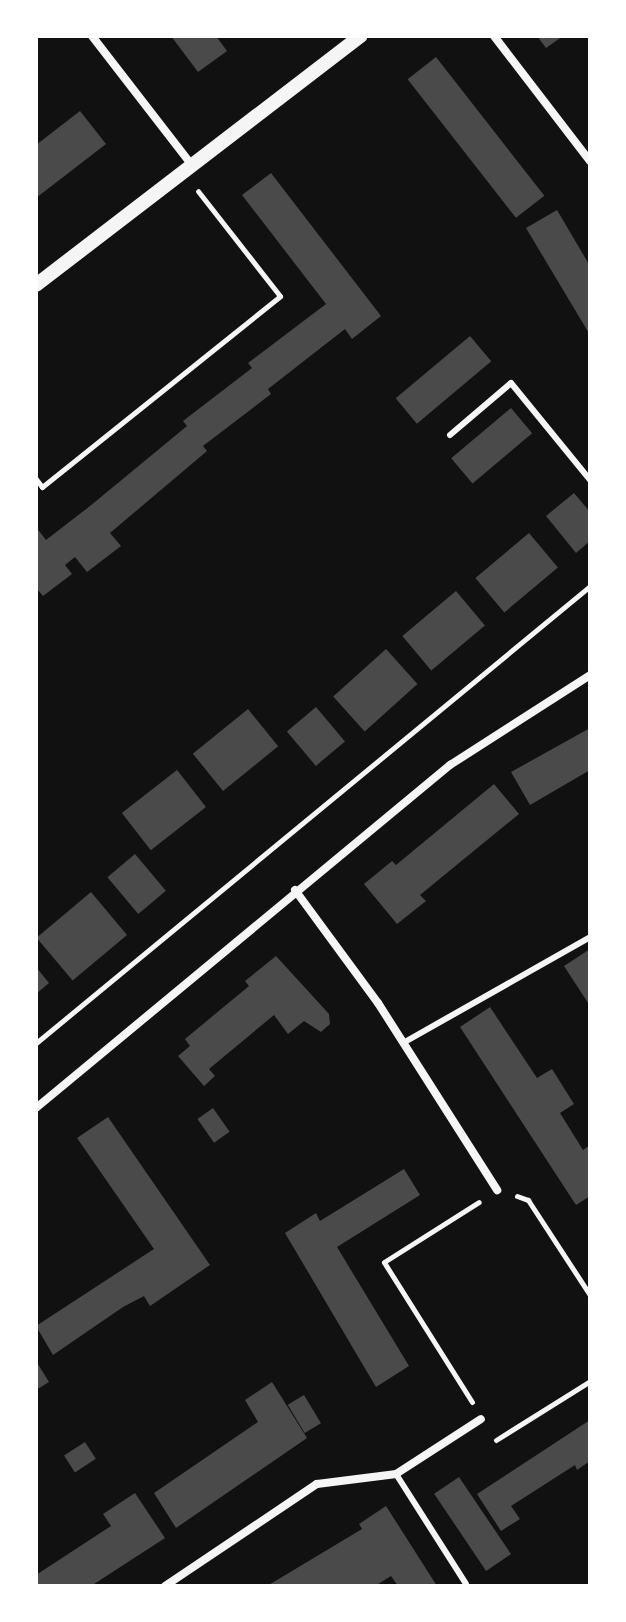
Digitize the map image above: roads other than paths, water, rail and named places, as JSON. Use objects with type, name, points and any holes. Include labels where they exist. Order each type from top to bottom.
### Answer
[{"type":"street","points":[[92,36],[187,168]]},
{"type":"street","points":[[36,285],[361,36]]},
{"type":"street","points":[[494,36],[590,161]]},
{"type":"street","points":[[36,1108],[295,890],[450,765],[590,675]]},
{"type":"street","points":[[295,890],[403,1043],[497,1190]]},
{"type":"street","points":[[165,1586],[317,1484],[396,1474],[481,1419]]},
{"type":"lane","points":[[450,435],[511,383],[590,480]]},
{"type":"lane","points":[[403,1043],[590,937]]},
{"type":"lane","points":[[396,1474],[466,1584]]}]
